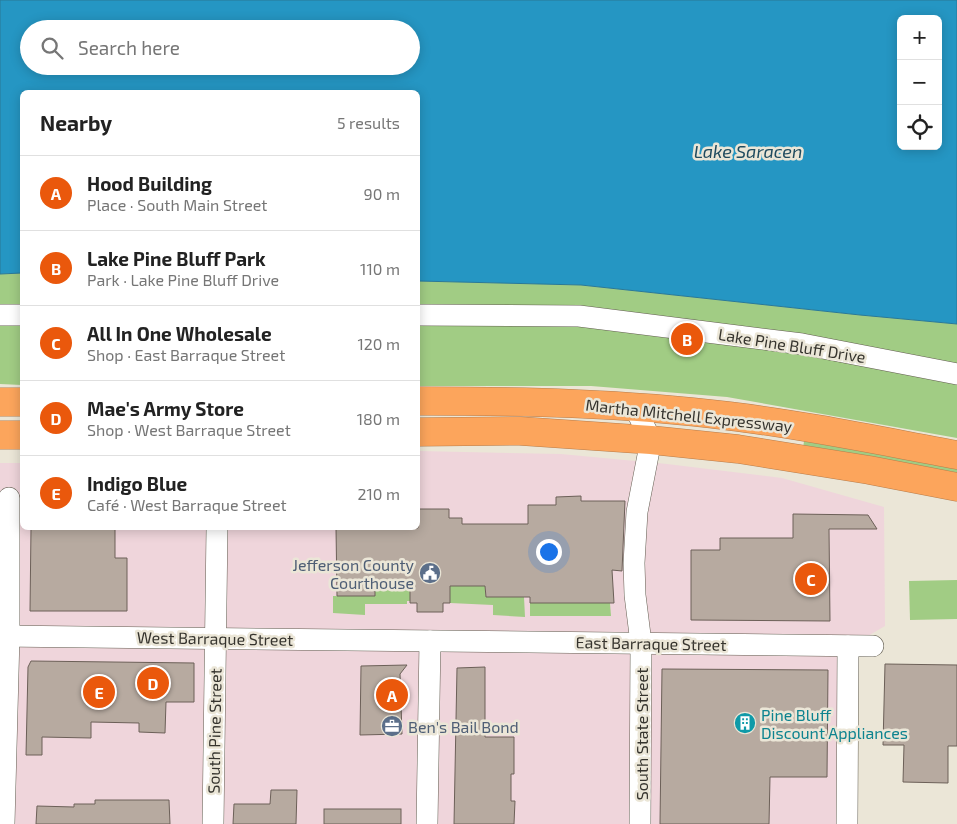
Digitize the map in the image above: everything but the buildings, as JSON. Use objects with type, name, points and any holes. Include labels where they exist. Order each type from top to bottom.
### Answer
[{"type":"highway","name":"Martha Mitchell Expressway","points":[[420,401],[494,400],[634,406],[792,424],[957,455]]},
{"type":"highway","points":[[0,402],[20,402]]},
{"type":"highway","name":"Martha Mitchell Expressway","points":[[420,432],[520,431],[651,440],[738,449],[869,470],[957,487]]},
{"type":"highway","points":[[0,436],[20,435]]},
{"type":"street","points":[[0,315],[20,315]]},
{"type":"street","name":"Lake Pine Bluff Drive","points":[[420,315],[579,316],[802,344],[957,374]]},
{"type":"street","points":[[634,406],[651,440]]},
{"type":"street","name":"South State Street","points":[[640,824],[641,643],[635,595],[635,531],[651,440]]},
{"type":"street","points":[[4,824],[4,636],[10,498]]},
{"type":"street","name":"South Pine Street","points":[[213,824],[217,530]]},
{"type":"street","name":"West Barraque Street","points":[[4,636],[430,641]]},
{"type":"street","points":[[427,824],[430,641]]},
{"type":"street","name":"East Barraque Street","points":[[430,641],[873,646]]},
{"type":"street","points":[[847,824],[848,646]]},
{"type":"shaded area","points":[[420,451],[561,454],[667,464],[782,478],[884,507],[885,626],[844,650],[842,824],[0,824],[0,463],[20,463],[20,530],[420,530]]},
{"type":"green space","points":[[20,273],[20,385],[0,384],[0,274]]},
{"type":"green space","points":[[420,281],[581,285],[957,324],[957,438],[727,397],[591,386],[420,386]]},
{"type":"green space","points":[[805,435],[957,464],[957,478],[803,448]]},
{"type":"green space","points":[[957,580],[957,619],[910,620],[909,581]]},
{"type":"green space","points":[[410,586],[410,601],[407,601],[407,604],[365,604],[365,615],[333,613],[333,596],[375,596],[375,587]]},
{"type":"green space","points":[[450,586],[485,586],[486,597],[524,597],[525,617],[493,615],[493,605],[450,603]]},
{"type":"green space","points":[[530,603],[610,603],[611,616],[530,616]]},
{"type":"water","name":"Lake Saracen","points":[[0,0],[957,0],[957,324],[581,285],[420,281],[420,90],[20,90],[20,273],[0,274]]},
{"type":"place","name":"Lake Pine Bluff Park","points":[[687,339]]},
{"type":"place","name":"Jefferson County Courthouse","points":[[430,573]]},
{"type":"place","name":"All In One Wholesale","points":[[811,579]]},
{"type":"place","name":"Mae's Army Store","points":[[153,683]]},
{"type":"place","name":"Indigo Blue","points":[[99,692]]},
{"type":"place","name":"Hood Building","points":[[392,695]]},
{"type":"place","name":"Pine Bluff Discount Appliances","points":[[745,723]]},
{"type":"place","name":"Ben's Bail Bond","points":[[392,726]]}]
